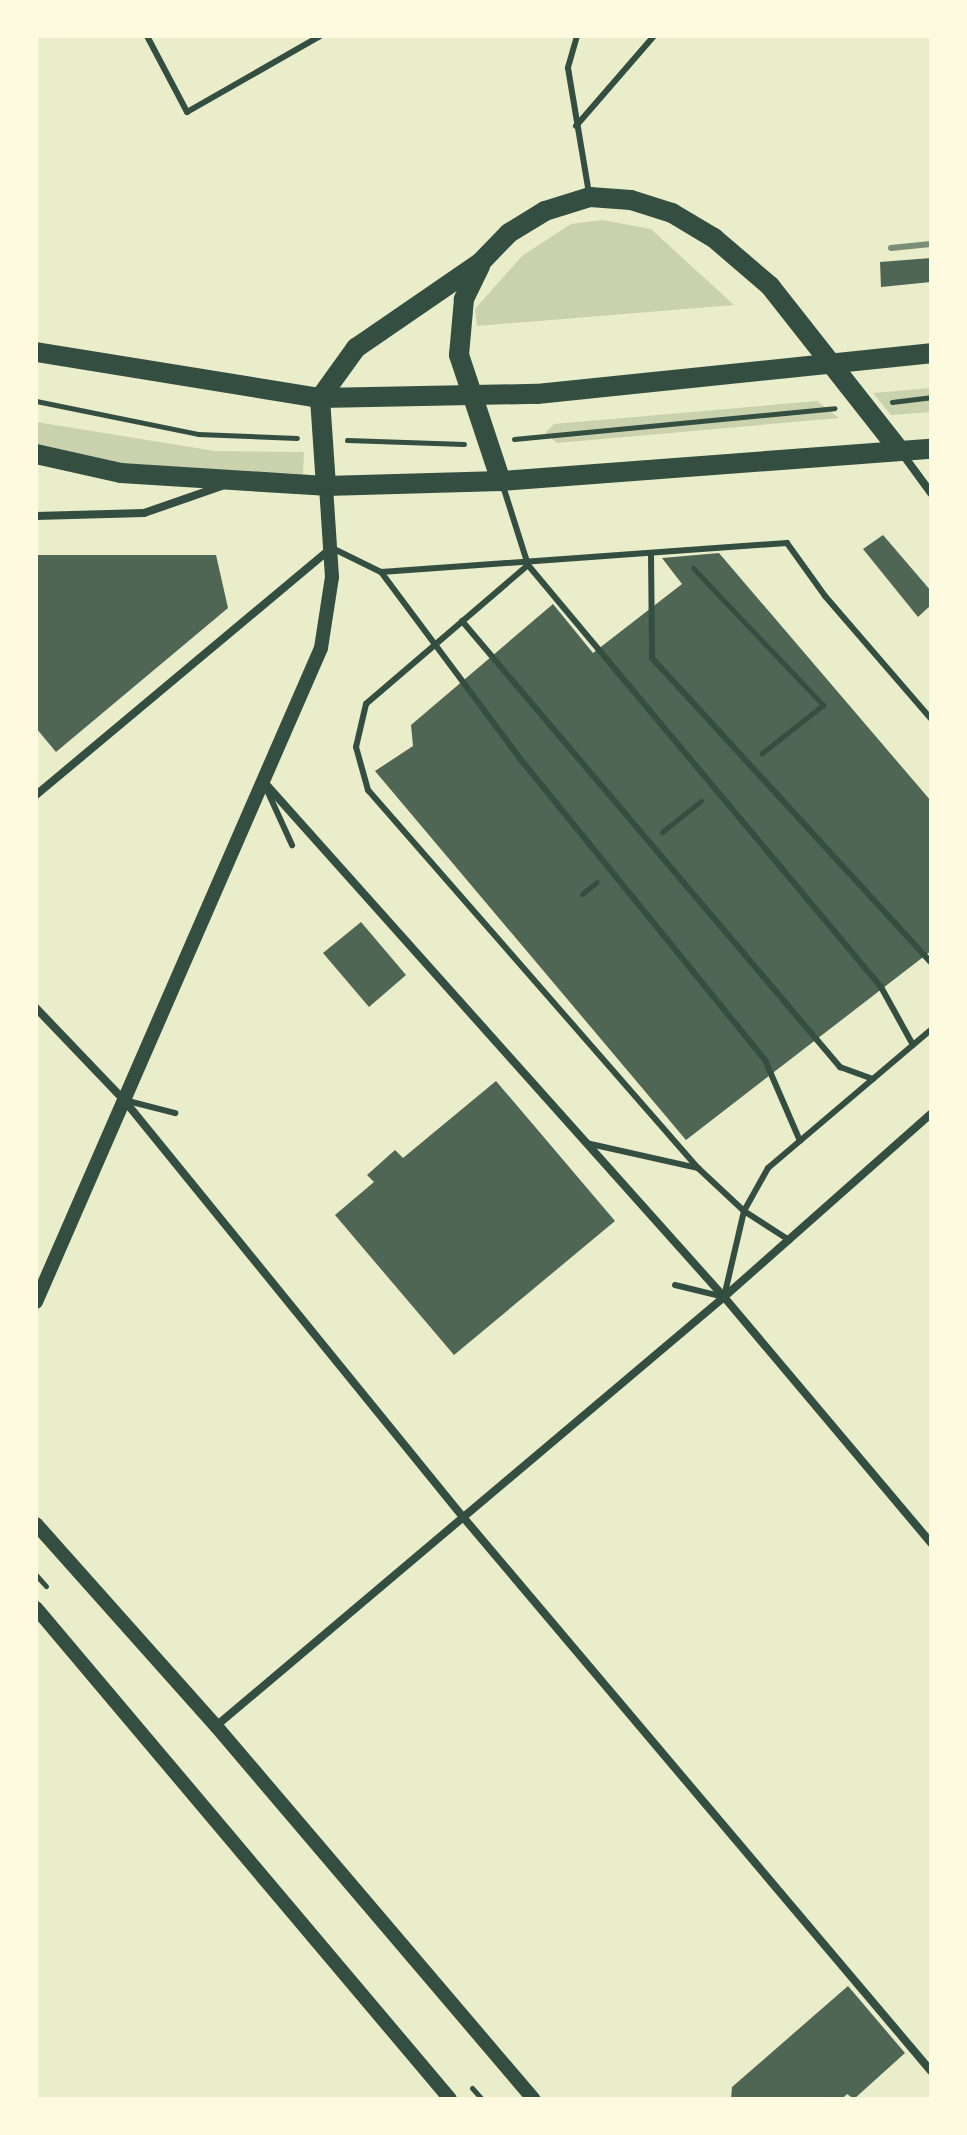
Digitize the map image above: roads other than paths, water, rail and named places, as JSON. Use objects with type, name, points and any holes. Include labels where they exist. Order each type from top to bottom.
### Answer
[{"type":"main road","points":[[326,486],[320,398],[356,348],[481,262],[509,233],[545,211],[590,197],[631,200],[658,208],[714,238],[770,286],[900,451]]},
{"type":"main road","points":[[481,262],[458,326],[459,355],[501,481]]},
{"type":"main road","points":[[36,352],[320,398],[472,397],[931,353]]},
{"type":"main road","points":[[36,454],[121,473],[230,484],[326,486],[501,481],[931,449]]},
{"type":"street","points":[[900,451],[931,493]]},
{"type":"street","points":[[36,516],[144,513],[230,484]]},
{"type":"street","points":[[36,1302],[321,648],[332,548],[326,486]]},
{"type":"street","points":[[36,795],[332,548]]},
{"type":"street","points":[[263,781],[724,1297],[931,1543]]},
{"type":"street","points":[[36,1008],[124,1100],[463,1517],[931,2071]]},
{"type":"street","points":[[216,1726],[724,1297],[931,1114]]},
{"type":"street","points":[[36,1524],[216,1726],[533,2099]]},
{"type":"street","points":[[36,1608],[450,2099]]},
{"type":"lane","points":[[147,36],[187,112],[320,36]]},
{"type":"lane","points":[[577,36],[568,68],[590,197]]},
{"type":"lane","points":[[576,126],[654,36]]},
{"type":"lane","points":[[501,481],[528,565],[881,987],[913,1045]]},
{"type":"lane","points":[[332,548],[381,572],[528,565],[787,543],[825,596],[931,719]]},
{"type":"lane","points":[[651,554],[652,658],[931,963]]},
{"type":"lane","points":[[528,565],[366,704],[356,747],[368,790],[698,1168],[744,1211],[789,1240]]},
{"type":"lane","points":[[381,572],[433,647],[522,761],[765,1060],[800,1141]]},
{"type":"lane","points":[[462,621],[840,1067],[873,1079]]},
{"type":"lane","points":[[263,781],[292,845]]},
{"type":"lane","points":[[675,1285],[724,1297],[744,1211],[768,1168],[931,1030]]},
{"type":"lane","points":[[124,1100],[175,1113]]},
{"type":"lane","points":[[586,1143],[698,1168]]},
{"type":"railway","points":[[891,248],[931,244]]}]
